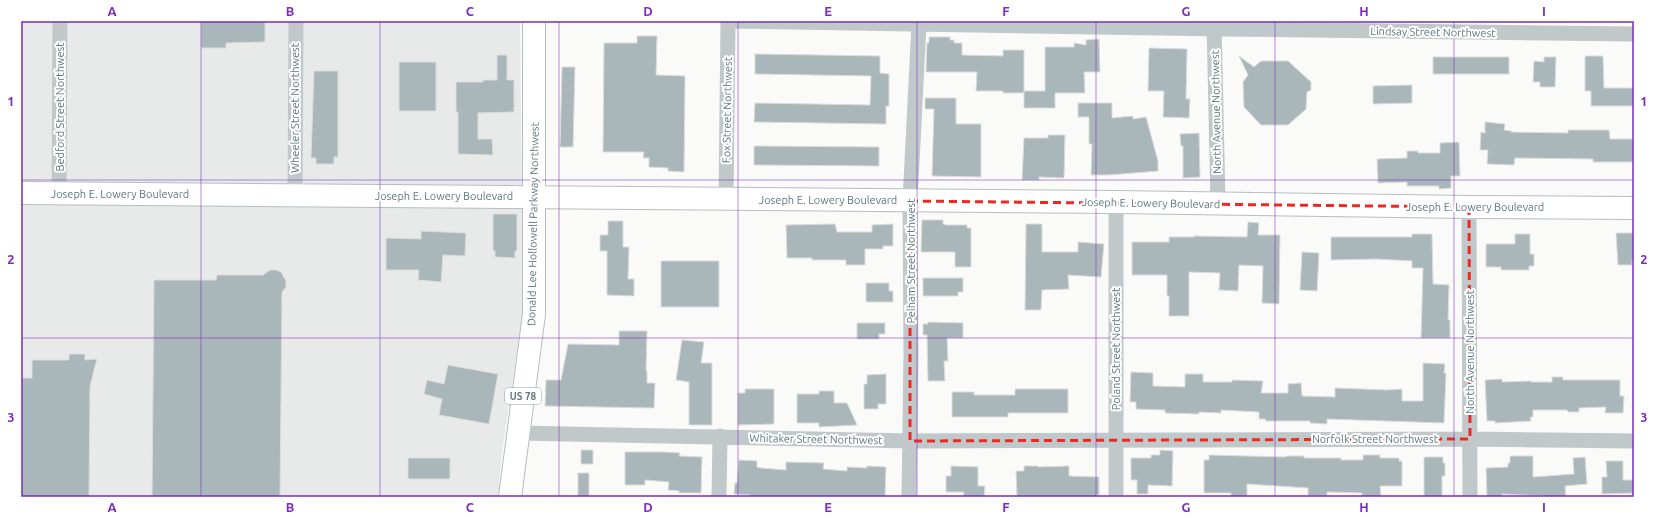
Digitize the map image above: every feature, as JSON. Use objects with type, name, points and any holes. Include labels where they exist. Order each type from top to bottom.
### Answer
[{"type":"main road","name":"Donald Lee Hollowell Parkway Northwest","points":[[510,497],[517,433],[531,344],[534,314],[534,21]]},
{"type":"main road","name":"Joseph E. Lowery Boulevard","points":[[21,194],[1116,202],[1468,208],[1634,208]]},
{"type":"street","name":"Bedford Street Northwest","points":[[59,194],[60,21]]},
{"type":"street","name":"Wheeler Street Northwest","points":[[295,195],[296,21]]},
{"type":"street","name":"Lindsay Street Northwest","points":[[728,21],[918,24],[1516,27],[1634,34]]},
{"type":"street","name":"Fox Street Northwest","points":[[726,199],[728,21]]},
{"type":"street","name":"Pelham Street Northwest","points":[[909,497],[910,201],[918,24]]},
{"type":"street","name":"North Avenue Northwest","points":[[1214,25],[1218,204]]},
{"type":"street","name":"Poland Street Northwest","points":[[1116,202],[1116,497]]},
{"type":"street","name":"North Avenue Northwest","points":[[1468,208],[1470,497]]},
{"type":"street","name":"Whitaker Street Northwest","points":[[517,433],[910,441],[1116,440]]},
{"type":"street","points":[[719,497],[720,436]]},
{"type":"street","name":"Norfolk Street Northwest","points":[[1116,440],[1470,439],[1634,441]]},
{"type":"highlighted area","points":[[910,201],[1469,207],[1470,439],[910,441]]},
{"type":"shaded area","points":[[21,21],[520,21],[523,311],[502,452],[498,497],[21,497]]},
{"type":"building","points":[[201,21],[265,21],[265,42],[226,43],[226,48],[201,48]]},
{"type":"building","points":[[637,36],[657,36],[656,75],[685,76],[684,172],[668,171],[668,168],[649,167],[649,158],[643,158],[644,152],[603,152],[604,43],[637,43]]},
{"type":"building","points":[[929,37],[950,37],[950,40],[954,40],[954,43],[962,43],[962,55],[1003,56],[1003,50],[1024,50],[1024,93],[976,91],[977,72],[926,72],[927,43],[929,43]]},
{"type":"building","points":[[1099,39],[1100,72],[1084,72],[1085,93],[1055,93],[1055,108],[1024,108],[1024,91],[1045,91],[1045,47],[1074,47],[1074,43],[1086,45],[1086,40]]},
{"type":"building","points":[[1149,48],[1187,49],[1186,99],[1190,99],[1189,118],[1163,117],[1164,91],[1148,91]]},
{"type":"building","points":[[755,54],[880,56],[880,73],[889,74],[889,106],[886,106],[886,124],[754,122],[755,103],[870,105],[871,76],[755,74]]},
{"type":"building","points":[[497,55],[507,55],[507,80],[514,80],[514,112],[478,113],[478,139],[492,139],[493,155],[458,154],[456,82],[483,82],[483,80],[497,80]]},
{"type":"building","points":[[1239,56],[1254,67],[1261,61],[1288,61],[1311,82],[1311,90],[1307,92],[1306,109],[1288,125],[1261,125],[1244,107],[1243,82],[1248,75]]},
{"type":"building","points":[[1585,56],[1603,56],[1604,88],[1634,88],[1634,106],[1591,106],[1591,91],[1585,91]]},
{"type":"building","points":[[1433,57],[1509,57],[1509,74],[1433,74]]},
{"type":"building","points":[[1544,57],[1556,57],[1555,87],[1540,87],[1540,82],[1533,82],[1534,61],[1544,62]]},
{"type":"building","points":[[399,62],[436,62],[436,111],[399,111]]},
{"type":"building","points":[[562,67],[575,67],[573,147],[560,147]]},
{"type":"building","points":[[314,71],[338,71],[338,157],[334,157],[334,164],[316,164],[316,158],[311,158]]},
{"type":"building","points":[[1412,85],[1412,103],[1373,104],[1373,86]]},
{"type":"building","points":[[925,98],[956,98],[956,124],[981,124],[981,177],[932,176],[934,109],[925,109]]},
{"type":"building","points":[[1078,103],[1112,103],[1112,118],[1133,116],[1133,119],[1146,117],[1158,161],[1158,171],[1091,175],[1092,144],[1089,144],[1089,117],[1078,117]]},
{"type":"building","points":[[1485,122],[1505,124],[1504,130],[1511,132],[1568,133],[1568,130],[1609,130],[1610,139],[1634,139],[1634,162],[1593,162],[1593,159],[1515,158],[1514,165],[1487,164],[1488,150],[1480,150],[1481,132],[1485,133]]},
{"type":"building","points":[[1199,133],[1200,177],[1183,178],[1183,146],[1181,146],[1180,134]]},
{"type":"building","points":[[1048,135],[1065,135],[1064,178],[1039,177],[1039,180],[1022,180],[1024,138],[1048,138]]},
{"type":"building","points":[[1459,142],[1460,176],[1451,176],[1451,188],[1439,189],[1439,186],[1407,186],[1407,182],[1378,183],[1377,159],[1407,158],[1407,151],[1418,151],[1418,153],[1440,153],[1440,143]]},
{"type":"building","points":[[754,146],[879,147],[879,166],[754,165]]},
{"type":"building","points":[[493,214],[517,214],[517,251],[515,251],[515,258],[495,257],[495,251],[493,251]]},
{"type":"building","points":[[922,220],[943,220],[943,224],[946,225],[967,225],[967,228],[971,228],[971,267],[955,267],[955,252],[921,252]]},
{"type":"building","points":[[608,221],[623,221],[623,247],[629,247],[628,279],[634,279],[634,296],[607,295],[607,251],[600,251],[600,235],[608,235]]},
{"type":"building","points":[[1248,222],[1259,223],[1258,235],[1280,235],[1279,304],[1262,303],[1263,266],[1239,265],[1238,291],[1219,290],[1220,273],[1189,272],[1189,316],[1169,316],[1167,275],[1132,275],[1132,242],[1169,242],[1169,237],[1247,237]]},
{"type":"building","points":[[835,224],[837,232],[872,232],[872,225],[893,224],[893,246],[883,246],[883,249],[865,249],[865,265],[846,265],[846,260],[787,258],[786,225]]},
{"type":"building","points":[[1026,224],[1042,224],[1042,252],[1078,252],[1078,242],[1104,244],[1101,277],[1068,275],[1069,289],[1042,290],[1041,310],[1025,310]]},
{"type":"building","points":[[421,231],[466,233],[465,256],[443,255],[441,282],[418,280],[419,270],[386,270],[386,238],[421,239]]},
{"type":"building","points":[[1616,233],[1634,233],[1634,260],[1632,260],[1632,265],[1618,265]]},
{"type":"building","points":[[1412,234],[1432,234],[1433,284],[1449,285],[1448,320],[1450,320],[1450,338],[1421,338],[1423,268],[1412,268],[1412,261],[1376,259],[1331,260],[1331,237],[1412,237]]},
{"type":"building","points":[[1515,234],[1530,234],[1530,254],[1534,254],[1534,266],[1529,266],[1529,270],[1501,270],[1501,267],[1486,267],[1486,244],[1515,244]]},
{"type":"building","points":[[1302,252],[1319,253],[1317,291],[1300,290]]},
{"type":"building","points":[[661,261],[719,261],[719,307],[661,307]]},
{"type":"building","points":[[270,270],[281,272],[286,281],[286,287],[282,292],[280,497],[152,497],[154,280],[216,280],[217,275],[263,275]]},
{"type":"building","points":[[923,278],[963,278],[963,292],[958,292],[958,296],[923,296]]},
{"type":"building","points":[[866,283],[889,283],[889,291],[893,291],[893,302],[866,302]]},
{"type":"building","points":[[928,322],[963,323],[963,338],[947,338],[948,361],[944,361],[945,381],[928,381],[927,335],[923,335],[923,324],[928,324]]},
{"type":"building","points":[[857,323],[885,323],[885,334],[879,334],[879,339],[857,339]]},
{"type":"building","points":[[619,331],[647,331],[647,383],[655,383],[654,408],[545,406],[546,380],[561,380],[568,344],[619,345]]},
{"type":"building","points":[[682,340],[704,342],[701,363],[712,363],[712,425],[689,425],[689,382],[676,380]]},
{"type":"building","points":[[69,354],[85,354],[85,360],[97,359],[90,386],[89,497],[21,497],[21,378],[32,378],[32,360],[69,360]]},
{"type":"building","points":[[1423,363],[1445,364],[1444,423],[1327,419],[1327,424],[1310,423],[1310,421],[1266,421],[1265,419],[1259,419],[1259,412],[1221,410],[1221,413],[1165,413],[1165,410],[1136,409],[1136,402],[1130,402],[1131,372],[1153,373],[1153,386],[1185,387],[1185,374],[1203,374],[1203,382],[1232,382],[1232,380],[1263,381],[1261,393],[1288,393],[1288,384],[1301,383],[1302,396],[1335,397],[1335,388],[1388,390],[1402,389],[1402,401],[1423,401]]},
{"type":"building","points":[[448,365],[498,374],[489,424],[439,415],[442,399],[424,394],[427,380],[444,384]]},
{"type":"building","points":[[886,374],[886,404],[878,404],[878,409],[864,409],[864,384],[867,384],[867,375]]},
{"type":"building","points":[[1552,377],[1563,377],[1563,380],[1620,380],[1620,396],[1624,396],[1623,413],[1605,413],[1606,407],[1579,408],[1579,412],[1568,412],[1567,410],[1533,410],[1533,417],[1530,417],[1531,421],[1495,423],[1495,421],[1487,421],[1485,380],[1502,379],[1502,382],[1552,382]]},
{"type":"building","points":[[745,389],[774,389],[774,424],[738,425],[738,393],[745,393]]},
{"type":"building","points":[[1015,389],[1068,389],[1068,413],[1008,413],[1008,417],[952,417],[952,392],[974,392],[974,395],[1015,395]]},
{"type":"building","points":[[819,391],[834,391],[834,403],[847,403],[857,425],[819,427],[819,423],[797,423],[797,394],[819,394]]},
{"type":"building","points":[[581,450],[593,450],[593,464],[581,464]]},
{"type":"building","points":[[1160,450],[1173,451],[1172,486],[1148,485],[1148,494],[1137,494],[1137,480],[1131,480],[1131,458],[1151,458],[1151,455],[1160,455]]},
{"type":"building","points":[[625,452],[665,452],[680,453],[679,456],[702,457],[701,493],[679,493],[679,491],[668,490],[669,482],[645,480],[645,485],[625,485]]},
{"type":"building","points":[[1209,455],[1304,456],[1304,458],[1341,458],[1341,460],[1363,460],[1363,455],[1380,455],[1380,458],[1399,458],[1399,461],[1402,461],[1402,486],[1380,486],[1381,497],[1362,497],[1362,493],[1327,492],[1327,496],[1308,496],[1308,488],[1247,484],[1247,497],[1231,496],[1231,493],[1204,493],[1204,460],[1209,460]]},
{"type":"building","points":[[1510,456],[1533,456],[1533,477],[1574,474],[1573,458],[1585,457],[1587,484],[1565,486],[1566,497],[1502,494],[1502,497],[1487,497],[1486,468],[1508,467],[1508,463],[1510,463]]},
{"type":"building","points":[[1424,457],[1443,457],[1443,463],[1445,463],[1445,476],[1442,476],[1442,497],[1424,497]]},
{"type":"building","points":[[408,458],[450,458],[450,479],[408,479]]},
{"type":"building","points":[[739,460],[757,461],[757,467],[761,468],[786,470],[786,462],[824,463],[823,469],[847,471],[847,467],[886,467],[885,497],[750,497],[750,495],[734,494],[735,483],[737,483]]},
{"type":"building","points":[[1606,461],[1623,461],[1623,480],[1634,480],[1634,493],[1602,494],[1602,477],[1607,477]]},
{"type":"building","points":[[951,466],[978,467],[978,486],[985,486],[984,497],[963,497],[964,492],[946,492],[946,476],[951,476]]},
{"type":"building","points":[[1024,466],[1069,466],[1069,476],[1099,477],[1099,495],[1096,495],[1096,497],[1017,497],[1016,471],[1024,471]]},
{"type":"building","points":[[578,473],[589,473],[589,497],[578,497]]}]
